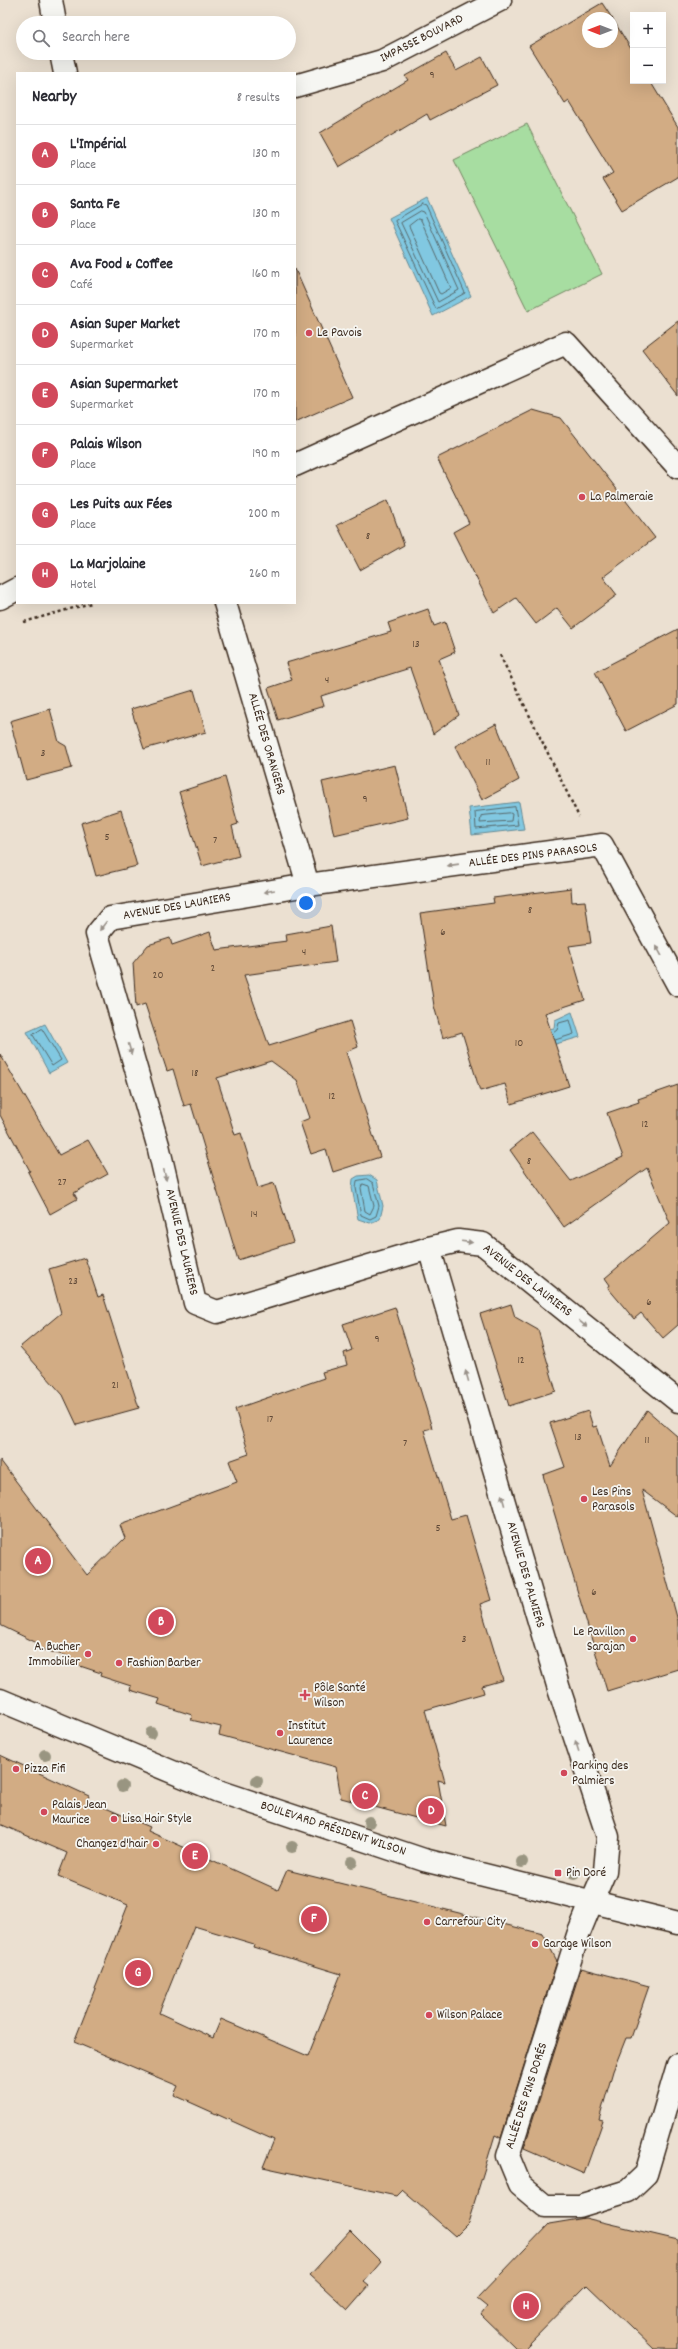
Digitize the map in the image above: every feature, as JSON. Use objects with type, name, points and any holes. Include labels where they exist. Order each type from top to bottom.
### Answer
[{"type":"street","points":[[51,0],[54,16]]},
{"type":"street","name":"IMPASSE BOUVARD","points":[[296,86],[382,61],[500,0]]},
{"type":"street","points":[[62,60],[65,72]]},
{"type":"street","points":[[296,465],[566,343],[678,467]]},
{"type":"street","points":[[0,598],[16,590]]},
{"type":"street","name":"ALLÉE DES ORANGERS","points":[[225,604],[308,885]]},
{"type":"street","name":"ALLÉE DES PINS PARASOLS","points":[[308,885],[602,845],[678,985]]},
{"type":"street","name":"AVENUE DES LAURIERS","points":[[308,885],[110,918],[97,934],[158,1145],[195,1303],[218,1312],[429,1248],[458,1241],[483,1244],[678,1401]]},
{"type":"street","name":"AVENUE DES PALMIERS","points":[[429,1248],[559,1689],[608,1837],[605,1871],[592,1901]]},
{"type":"street","name":"BOULEVARD PRÉSIDENT WILSON","points":[[0,1700],[225,1794],[424,1860],[678,1923]]},
{"type":"street","name":"ALLÉE DES PINS DORÉS","points":[[592,1901],[578,1935],[508,2156],[520,2185],[546,2206],[579,2206],[628,2191],[646,2174],[678,2065]]},
{"type":"path","points":[[23,622],[87,604]]},
{"type":"path","points":[[500,655],[594,846]]},
{"type":"green space","points":[[527,124],[602,274],[528,311],[454,160]]},
{"type":"water","points":[[427,198],[471,296],[433,316],[389,218]]},
{"type":"water","points":[[519,802],[524,829],[472,835],[469,808]]},
{"type":"water","points":[[572,1012],[580,1037],[542,1048],[536,1031],[554,1028],[555,1020]]},
{"type":"water","points":[[45,1024],[67,1063],[49,1073],[27,1032]]},
{"type":"water","points":[[369,1175],[377,1180],[383,1206],[380,1219],[370,1223],[358,1219],[352,1188],[353,1179],[358,1176]]},
{"type":"building","points":[[602,3],[608,12],[587,12]]},
{"type":"building","points":[[582,15],[582,48],[618,48],[618,28],[630,47],[630,84],[652,84],[678,127],[678,177],[622,210],[603,179],[613,173],[569,101],[565,104],[529,46]]},
{"type":"building","points":[[446,53],[456,71],[482,57],[497,85],[430,120],[427,114],[339,167],[320,133],[408,80],[405,76]]},
{"type":"building","name":"Le Pavois","points":[[296,271],[352,397],[296,422]]},
{"type":"building","points":[[678,321],[678,396],[642,349]]},
{"type":"building","points":[[533,410],[561,418],[655,538],[603,577],[617,595],[573,628],[557,608],[536,624],[516,598],[494,613],[453,532],[469,523],[437,458]]},
{"type":"building","points":[[388,500],[404,545],[360,570],[337,525]]},
{"type":"building","points":[[428,609],[434,626],[445,622],[455,652],[439,659],[459,715],[433,734],[410,668],[321,696],[324,706],[278,720],[268,688],[292,680],[286,663],[391,632],[388,623]]},
{"type":"building","points":[[678,629],[678,704],[626,731],[595,672]]},
{"type":"building","points":[[194,690],[206,732],[144,749],[131,709]]},
{"type":"building","points":[[50,709],[59,742],[66,746],[72,768],[26,780],[10,721]]},
{"type":"building","points":[[496,724],[519,780],[482,800],[455,746]]},
{"type":"building","points":[[395,765],[408,818],[334,835],[322,782]]},
{"type":"building","points":[[225,777],[238,824],[232,826],[239,856],[202,866],[179,792]]},
{"type":"building","points":[[121,810],[137,866],[96,876],[81,823]]},
{"type":"building","points":[[571,888],[572,902],[585,901],[591,943],[569,946],[585,1000],[545,1013],[569,1086],[511,1104],[505,1084],[480,1091],[462,1032],[443,1038],[434,1006],[420,913],[494,903],[493,898]]},
{"type":"building","points":[[331,926],[336,962],[244,975],[269,1046],[350,1021],[358,1047],[346,1052],[380,1157],[333,1172],[326,1149],[311,1154],[300,1122],[310,1118],[297,1080],[271,1061],[217,1078],[235,1135],[241,1133],[258,1188],[274,1183],[293,1242],[238,1260],[191,1104],[184,1106],[173,1069],[167,1071],[145,1004],[136,1007],[133,963],[148,945],[170,938],[172,945],[210,932],[216,950],[287,941],[286,934]]},
{"type":"building","points":[[0,1054],[59,1155],[88,1140],[108,1174],[74,1193],[77,1199],[50,1214],[28,1172],[30,1171],[0,1115]]},
{"type":"building","points":[[678,1085],[678,1325],[663,1338],[641,1313],[634,1319],[608,1288],[610,1285],[605,1278],[670,1223],[647,1168],[564,1227],[510,1150],[532,1132],[571,1181],[623,1157],[607,1113],[639,1102],[638,1099]]},
{"type":"building","points":[[85,1258],[98,1297],[103,1295],[139,1408],[77,1425],[63,1395],[20,1347],[61,1313],[49,1269]]},
{"type":"building","points":[[511,1304],[515,1317],[538,1330],[556,1391],[509,1406],[480,1314]]},
{"type":"building","points":[[395,1307],[432,1428],[424,1430],[451,1519],[466,1515],[491,1600],[480,1604],[503,1680],[482,1686],[484,1693],[425,1710],[445,1782],[438,1780],[446,1826],[341,1798],[336,1767],[219,1735],[221,1727],[191,1720],[192,1715],[158,1704],[160,1699],[130,1690],[131,1686],[100,1676],[101,1673],[68,1662],[70,1657],[37,1648],[39,1644],[0,1625],[0,1460],[87,1575],[125,1538],[120,1525],[237,1482],[229,1461],[249,1454],[235,1409],[324,1378],[322,1372],[347,1365],[344,1353],[352,1350],[343,1324]]},
{"type":"building","points":[[647,1410],[678,1437],[678,1517],[642,1490],[678,1621],[678,1669],[607,1691],[543,1475],[565,1467],[550,1423],[588,1411],[593,1427],[597,1426],[610,1466]]},
{"type":"building","points":[[0,1755],[89,1796],[87,1800],[150,1827],[148,1831],[278,1890],[287,1870],[543,1934],[557,1961],[501,2138],[495,2135],[468,2223],[455,2236],[402,2190],[396,2196],[263,2167],[274,2140],[174,2095],[178,2086],[74,2042],[128,1905],[58,1876],[67,1853],[0,1824]],"holes":[[[194,1926],[254,1944],[253,1947],[341,1974],[308,2056],[221,2019],[213,2038],[159,2013]]]},
{"type":"building","points":[[581,1968],[649,1986],[631,2038],[626,2038],[613,2071],[599,2120],[603,2121],[584,2174],[524,2148]]},
{"type":"building","points":[[585,2218],[678,2240],[678,2349],[654,2349],[587,2285],[524,2349],[516,2349],[481,2315],[487,2307],[477,2299],[549,2224]]},
{"type":"building","points":[[350,2231],[381,2262],[364,2282],[369,2286],[348,2310],[310,2275]]},
{"type":"place","name":"Le Pavois","points":[[309,333]]},
{"type":"place","name":"La Palmeraie","points":[[582,497]]},
{"type":"place","name":"Les Pins Parasols","points":[[584,1499]]},
{"type":"place","name":"L'Impérial","points":[[38,1561]]},
{"type":"place","name":"Santa Fe","points":[[161,1622]]},
{"type":"place","name":"Le Pavillon Sarajan","points":[[633,1639]]},
{"type":"place","name":"A. Bucher Immobilier","points":[[88,1654]]},
{"type":"place","name":"Fashion Barber","points":[[119,1663]]},
{"type":"place","name":"Pôle Santé Wilson","points":[[305,1695]]},
{"type":"place","name":"Institut Laurence","points":[[280,1733]]},
{"type":"place","name":"Pizza Fifi","points":[[16,1769]]},
{"type":"place","name":"Parking des Palmiers","points":[[564,1773]]},
{"type":"place","name":"Ava Food & Coffee","points":[[365,1796]]},
{"type":"place","name":"Asian Super Market","points":[[431,1811]]},
{"type":"place","name":"Palais Jean Maurice","points":[[44,1812]]},
{"type":"place","name":"Lisa Hair Style","points":[[114,1819]]},
{"type":"place","name":"Changez d'hair","points":[[156,1844]]},
{"type":"place","name":"Asian Supermarket","points":[[195,1856]]},
{"type":"place","name":"Pin Doré","points":[[558,1873]]},
{"type":"place","name":"Palais Wilson","points":[[314,1919]]},
{"type":"place","name":"Carrefour City","points":[[427,1922]]},
{"type":"place","name":"Garage Wilson","points":[[535,1944]]},
{"type":"place","name":"Les Puits aux Fées","points":[[138,1973]]},
{"type":"place","name":"Wilson Palace","points":[[429,2015]]},
{"type":"place","name":"La Marjolaine","points":[[526,2306]]}]
